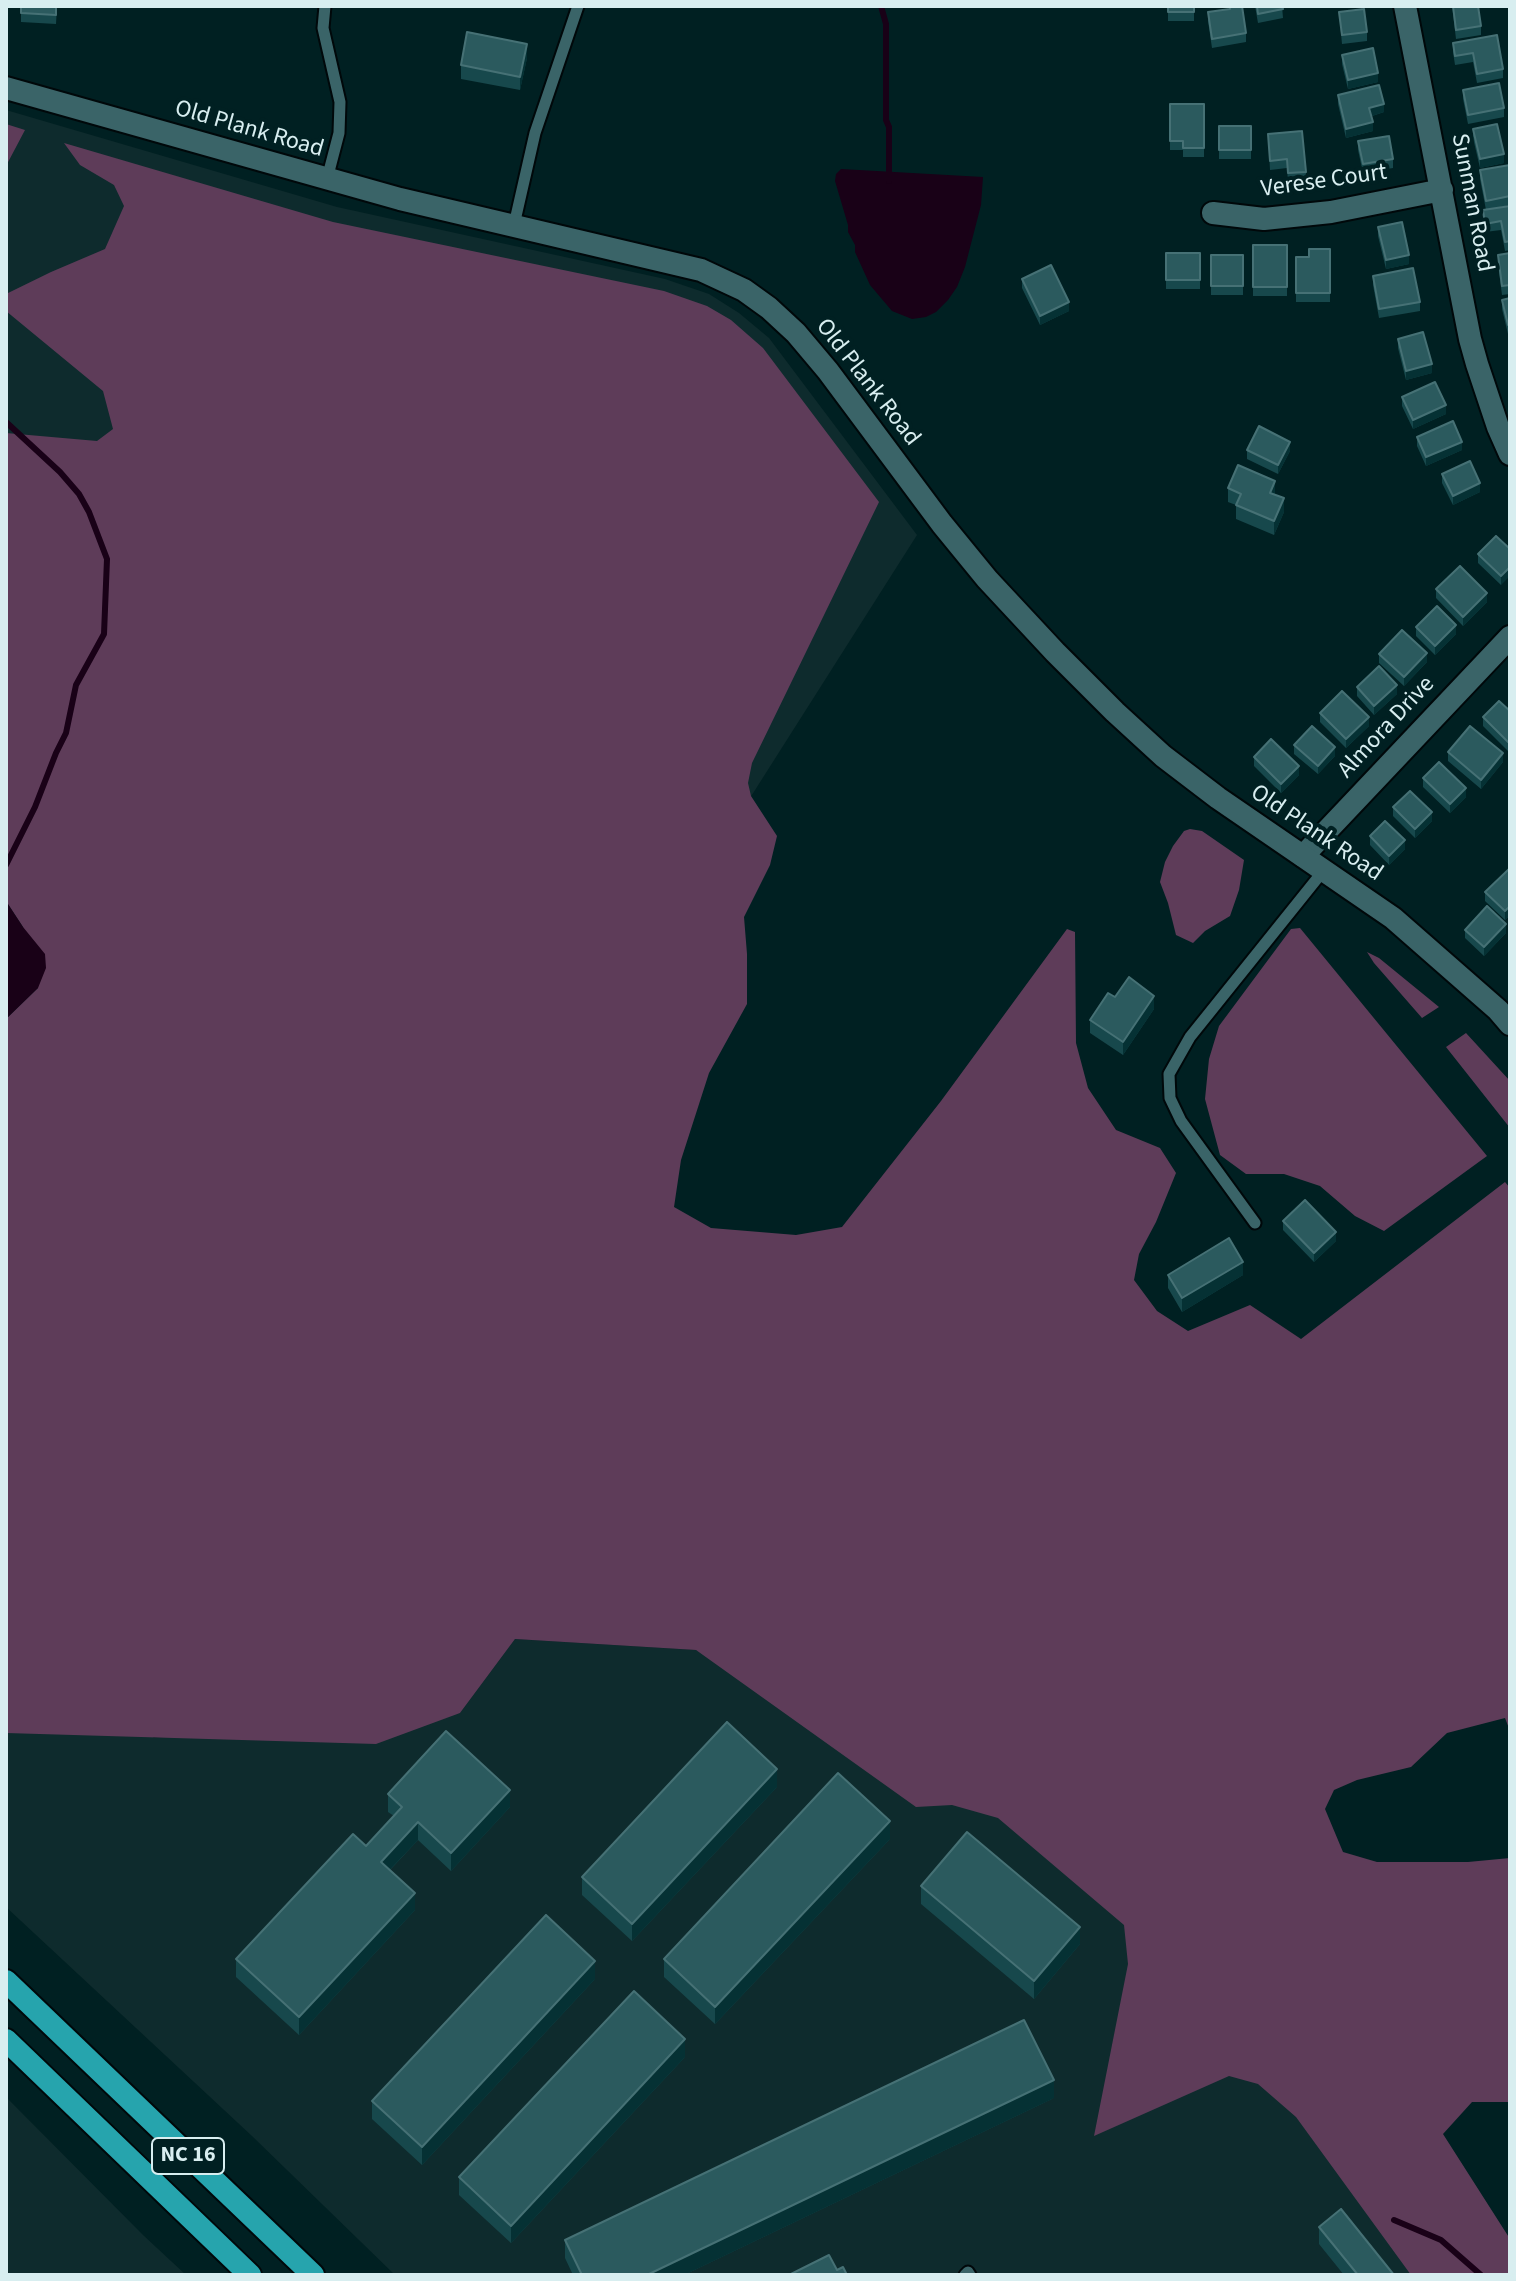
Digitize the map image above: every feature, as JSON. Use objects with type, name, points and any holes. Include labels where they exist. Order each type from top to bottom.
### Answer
[{"type":"highway","name":"NC 16","points":[[6,1981],[313,2275]]},
{"type":"highway","name":"NC 16","points":[[6,2040],[242,2272]]},
{"type":"street","name":"Sunman Road","points":[[1405,6],[1477,364],[1510,454]]},
{"type":"street","name":"Old Plank Road","points":[[6,88],[400,199],[701,270],[735,285],[769,308],[796,333],[987,579],[1115,712],[1175,765],[1393,918],[1506,1011]]},
{"type":"street","name":"Verese Court","points":[[1213,213],[1264,219],[1318,213],[1442,190]]},
{"type":"street","name":"Almora Drive","points":[[1303,856],[1510,637]]},
{"type":"lane","points":[[325,6],[323,28],[340,102],[339,133],[327,179]]},
{"type":"lane","points":[[514,225],[535,133],[578,6]]},
{"type":"lane","points":[[1255,1223],[1181,1121],[1170,1098],[1169,1074],[1190,1037],[1324,870]]},
{"type":"shaded area","points":[[6,110],[337,207],[665,279],[709,294],[739,313],[769,338],[917,535],[153,1738],[460,1713],[515,1639],[696,1650],[1366,2015],[1510,2239],[1510,2275],[395,2275],[252,2136],[6,1907]]},
{"type":"shaded area","points":[[6,124],[25,130],[6,166]]},
{"type":"shaded area","points":[[64,143],[333,222],[664,291],[707,306],[731,320],[763,348],[879,502],[752,763],[748,783],[751,796],[777,836],[770,865],[744,917],[747,1004],[709,1073],[681,1160],[674,1207],[711,1228],[796,1235],[842,1227],[941,1101],[1067,929],[1075,932],[1076,1043],[1088,1088],[1116,1130],[1160,1148],[1176,1173],[1139,1254],[1134,1280],[1157,1311],[1188,1331],[1250,1305],[1301,1339],[1505,1182],[1510,1188],[1510,1731],[1505,1718],[1447,1733],[1411,1767],[1357,1780],[1334,1790],[1325,1809],[1343,1852],[1377,1862],[1468,1862],[1510,1858],[1510,2102],[1472,2102],[1443,2134],[1510,2239],[1510,2275],[1411,2275],[1296,2117],[1258,2084],[1229,2076],[1094,2136],[1128,1964],[1124,1925],[998,1818],[952,1805],[916,1807],[696,1650],[515,1639],[460,1713],[376,1744],[6,1733],[6,1019],[38,988],[23,927],[6,901],[6,433],[97,441],[113,429],[103,391],[6,311],[6,294],[105,249],[124,206],[114,185],[80,165]]},
{"type":"shaded area","points":[[841,169],[983,177],[981,205],[965,267],[957,287],[936,312],[912,319],[892,311],[870,285],[848,232],[835,181]]},
{"type":"shaded area","points":[[1184,831],[1202,831],[1244,860],[1239,890],[1230,916],[1205,931],[1193,943],[1176,935],[1160,882],[1173,846]]},
{"type":"shaded area","points":[[6,901],[45,954],[46,968],[38,988],[6,1019]]},
{"type":"shaded area","points":[[1300,928],[1487,1156],[1384,1231],[1355,1216],[1320,1186],[1284,1174],[1246,1174],[1220,1155],[1205,1099],[1209,1059],[1219,1026],[1291,929]]},
{"type":"shaded area","points":[[1367,952],[1379,958],[1439,1007],[1422,1018]]},
{"type":"shaded area","points":[[1466,1033],[1510,1081],[1510,1128],[1446,1047]]},
{"type":"shaded area","points":[[6,2097],[143,2235],[186,2275],[6,2275]]},
{"type":"building","points":[[21,6],[56,6],[56,15],[21,13]]},
{"type":"building","points":[[1168,6],[1194,6],[1194,12],[1168,12]]},
{"type":"building","points":[[1230,6],[1242,6],[1246,33],[1212,39],[1208,12],[1230,9]]},
{"type":"building","points":[[1257,6],[1282,6],[1283,9],[1258,14]]},
{"type":"building","points":[[1453,6],[1478,6],[1481,26],[1456,30]]},
{"type":"building","points":[[1364,9],[1367,32],[1342,35],[1339,12]]},
{"type":"building","points":[[467,32],[527,44],[520,77],[461,65]]},
{"type":"building","points":[[1497,35],[1503,69],[1477,74],[1473,53],[1455,56],[1453,43]]},
{"type":"building","points":[[1373,48],[1378,73],[1348,80],[1342,55]]},
{"type":"building","points":[[1499,83],[1504,108],[1468,115],[1463,90]]},
{"type":"building","points":[[1379,85],[1384,104],[1369,108],[1373,122],[1346,129],[1338,95]]},
{"type":"building","points":[[1170,104],[1204,104],[1204,148],[1183,148],[1183,141],[1170,141]]},
{"type":"building","points":[[1497,124],[1504,154],[1480,159],[1473,129]]},
{"type":"building","points":[[1219,126],[1251,126],[1251,150],[1219,150]]},
{"type":"building","points":[[1302,131],[1306,172],[1288,173],[1287,159],[1270,161],[1268,134]]},
{"type":"building","points":[[1389,136],[1393,159],[1363,164],[1358,141]]},
{"type":"building","points":[[1510,165],[1510,196],[1486,201],[1480,170]]},
{"type":"building","points":[[1510,206],[1510,241],[1505,242],[1501,221],[1485,224],[1483,210]]},
{"type":"building","points":[[1402,222],[1409,255],[1386,260],[1378,227]]},
{"type":"building","points":[[1253,245],[1287,245],[1287,287],[1253,287]]},
{"type":"building","points":[[1309,249],[1330,249],[1330,293],[1296,293],[1296,257],[1309,257]]},
{"type":"building","points":[[1166,253],[1200,253],[1200,280],[1166,280]]},
{"type":"building","points":[[1510,253],[1510,285],[1502,286],[1498,255]]},
{"type":"building","points":[[1211,255],[1243,255],[1243,286],[1211,286]]},
{"type":"building","points":[[1051,265],[1069,302],[1040,316],[1022,279]]},
{"type":"building","points":[[1413,268],[1420,302],[1379,309],[1373,276]]},
{"type":"building","points":[[1510,298],[1510,325],[1508,325],[1502,300]]},
{"type":"building","points":[[1423,332],[1432,364],[1406,371],[1398,339]]},
{"type":"building","points":[[1435,382],[1446,405],[1413,420],[1402,397]]},
{"type":"building","points":[[1453,421],[1462,442],[1426,457],[1417,437]]},
{"type":"building","points":[[1259,426],[1290,442],[1278,465],[1247,450]]},
{"type":"building","points":[[1470,461],[1480,483],[1453,496],[1442,474]]},
{"type":"building","points":[[1238,465],[1275,481],[1270,493],[1284,498],[1274,521],[1236,505],[1241,494],[1228,488]]},
{"type":"building","points":[[1496,536],[1510,549],[1510,567],[1501,576],[1478,554]]},
{"type":"building","points":[[1460,566],[1487,593],[1463,617],[1436,589]]},
{"type":"building","points":[[1437,606],[1456,625],[1435,646],[1416,627]]},
{"type":"building","points":[[1402,630],[1427,653],[1404,677],[1379,654]]},
{"type":"building","points":[[1379,666],[1397,685],[1374,706],[1357,687]]},
{"type":"building","points":[[1342,691],[1369,717],[1346,739],[1320,713]]},
{"type":"building","points":[[1499,701],[1510,711],[1508,742],[1483,717]]},
{"type":"building","points":[[1312,726],[1335,747],[1318,766],[1294,745]]},
{"type":"building","points":[[1470,726],[1503,753],[1481,780],[1448,752]]},
{"type":"building","points":[[1271,739],[1299,766],[1281,784],[1254,757]]},
{"type":"building","points":[[1439,762],[1466,788],[1450,804],[1423,778]]},
{"type":"building","points":[[1410,791],[1432,812],[1415,829],[1393,807]]},
{"type":"building","points":[[1385,821],[1405,840],[1389,856],[1370,836]]},
{"type":"building","points":[[1510,868],[1510,906],[1505,911],[1485,892]]},
{"type":"building","points":[[1487,906],[1506,924],[1484,947],[1465,930]]},
{"type":"building","points":[[1129,977],[1154,996],[1123,1042],[1090,1020],[1108,993],[1115,997]]},
{"type":"building","points":[[1305,1200],[1336,1232],[1314,1253],[1283,1221]]},
{"type":"building","points":[[1229,1238],[1243,1262],[1182,1298],[1168,1275]]},
{"type":"building","points":[[727,1722],[777,1769],[632,1924],[582,1877]]},
{"type":"building","points":[[446,1731],[510,1790],[451,1853],[418,1822],[381,1862],[415,1893],[299,2017],[236,1959],[353,1834],[366,1846],[402,1807],[388,1794]]},
{"type":"building","points":[[838,1773],[890,1821],[715,2007],[664,1959]]},
{"type":"building","points":[[967,1832],[1080,1927],[1034,1981],[921,1886]]},
{"type":"building","points":[[546,1915],[595,1961],[422,2147],[372,2101]]},
{"type":"building","points":[[634,1991],[685,2039],[511,2226],[459,2177]]},
{"type":"building","points":[[1024,2020],[1054,2080],[647,2275],[582,2275],[565,2240]]},
{"type":"building","points":[[1341,2209],[1394,2275],[1358,2275],[1319,2227]]},
{"type":"building","points":[[829,2255],[837,2270],[843,2267],[847,2275],[789,2275]]},
{"type":"waterway","points":[[881,6],[886,24],[889,181]]},
{"type":"waterway","points":[[6,422],[79,494],[107,559],[104,634],[76,685],[66,733],[35,807],[6,865]]},
{"type":"waterway","points":[[1394,2220],[1441,2240],[1481,2275]]}]
